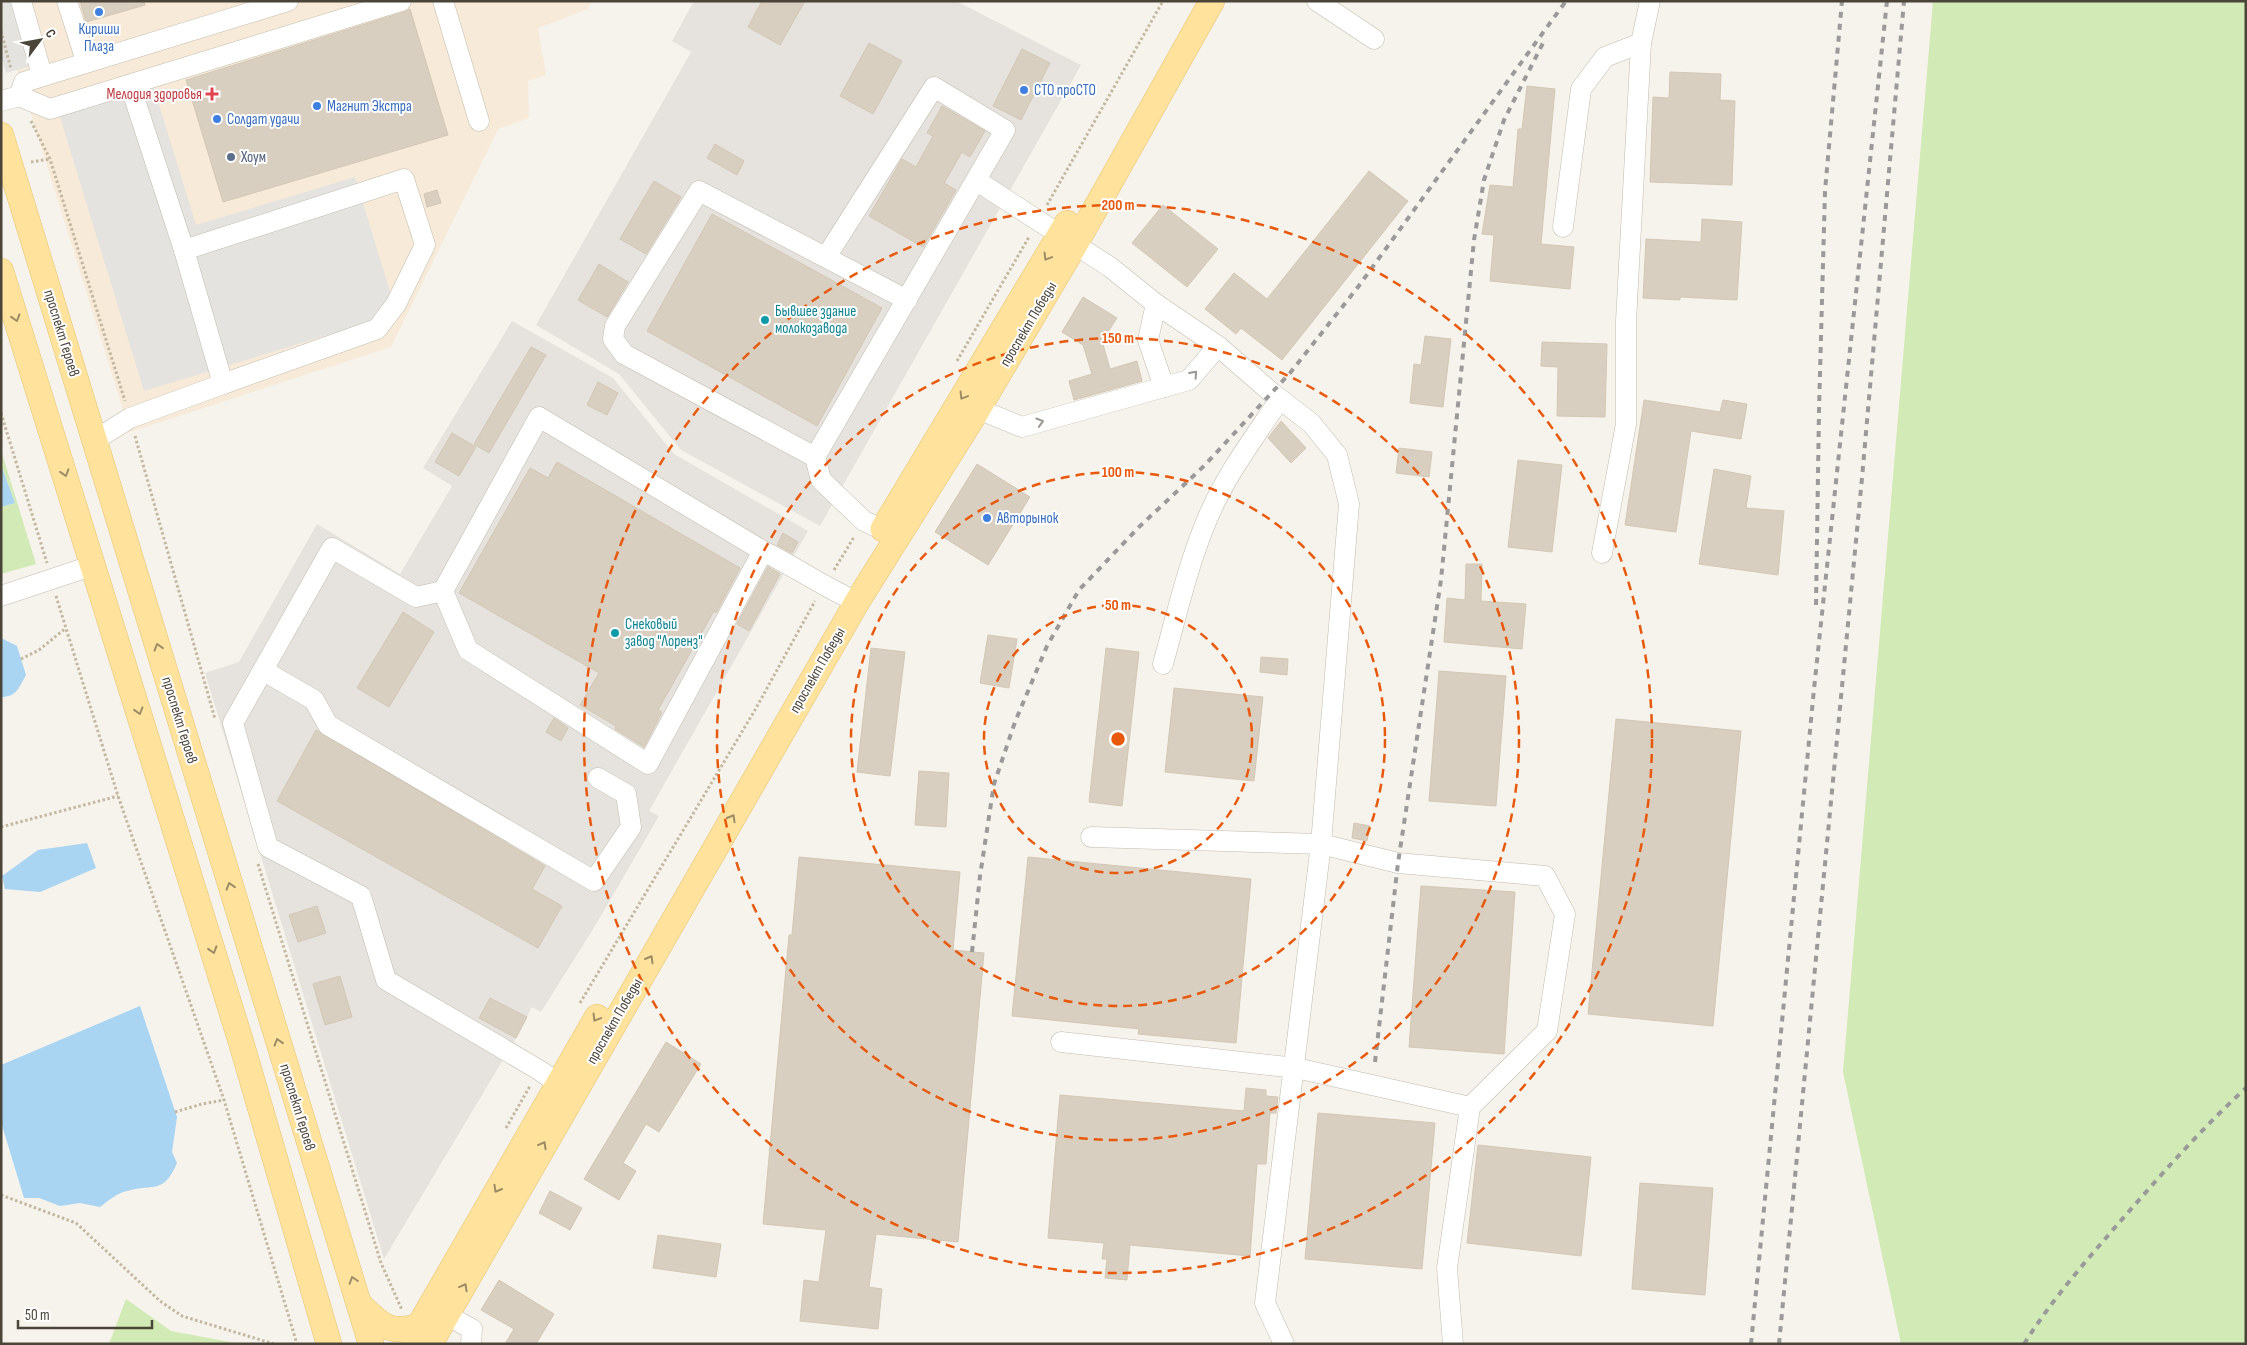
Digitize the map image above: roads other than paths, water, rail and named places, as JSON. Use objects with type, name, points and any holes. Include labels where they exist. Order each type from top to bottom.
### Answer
[{"type":"main road","name":"проспект Победы","points":[[882,529],[978,409],[1193,1]]},
{"type":"main road","name":"проспект Победы","points":[[418,1329],[556,1082],[840,594],[1068,239],[1212,1]]},
{"type":"main road","name":"проспект Героев","points":[[1,135],[371,1344]]},
{"type":"main road","points":[[1,271],[94,564],[241,1042],[328,1344]]},
{"type":"main road","name":"проспект Победы","points":[[418,1329],[448,1316],[556,1082]]},
{"type":"main road","name":"проспект Героев","points":[[360,1305],[378,1322],[391,1329],[418,1329]]},
{"type":"lane","points":[[21,1],[42,76]]},
{"type":"lane","points":[[67,1],[86,61]]},
{"type":"lane","points":[[288,1],[86,61],[24,82],[10,99],[50,109],[400,1]]},
{"type":"lane","points":[[443,1],[479,121]]},
{"type":"lane","points":[[1317,1],[1374,39]]},
{"type":"lane","points":[[1602,553],[1626,424],[1626,321],[1641,43],[1650,1]]},
{"type":"lane","points":[[1563,227],[1581,89],[1605,57],[1641,43]]},
{"type":"lane","points":[[130,85],[184,250],[223,384]]},
{"type":"lane","points":[[826,257],[934,87],[1005,130],[815,457],[821,480],[882,529]]},
{"type":"lane","points":[[95,440],[130,418],[377,328],[396,304],[425,245],[404,179],[184,250]]},
{"type":"lane","points":[[976,181],[1110,266],[1156,304],[1218,346],[1311,423],[1337,455],[1349,504],[1322,844],[1296,1068],[1265,1303],[1284,1344]]},
{"type":"lane","points":[[815,457],[624,354],[613,339],[615,326],[699,191],[907,300]]},
{"type":"lane","points":[[1156,304],[1148,340],[1164,387]]},
{"type":"lane","points":[[978,409],[1022,427],[1188,380],[1218,346]]},
{"type":"lane","points":[[1163,664],[1188,572],[1206,521],[1229,475],[1280,399]]},
{"type":"lane","points":[[556,1082],[386,980],[362,896],[268,847],[233,724],[332,548],[416,597],[444,591],[539,417],[763,551],[840,594]]},
{"type":"lane","points":[[444,591],[468,650],[648,764],[763,551]]},
{"type":"lane","points":[[1,596],[94,564]]},
{"type":"lane","points":[[264,671],[314,700],[328,725],[594,881],[632,827],[626,794],[598,778]]},
{"type":"lane","points":[[1091,837],[1322,844],[1398,864],[1545,876],[1565,914],[1547,1031],[1470,1107],[1447,1268],[1453,1344]]},
{"type":"lane","points":[[1060,1042],[1296,1068],[1470,1107]]},
{"type":"lane","points":[[448,1316],[472,1329],[472,1344]]},
{"type":"water","points":[[1,465],[15,503],[1,507]]},
{"type":"water","points":[[1,638],[17,646],[26,675],[14,693],[6,697],[1,697]]},
{"type":"water","points":[[87,843],[96,868],[40,892],[5,889],[2,876],[38,850]]},
{"type":"water","points":[[140,1006],[177,1117],[172,1152],[177,1163],[172,1173],[162,1184],[123,1192],[100,1207],[80,1203],[60,1206],[39,1198],[24,1198],[1,1122],[1,1065]]},
{"type":"railway","points":[[972,952],[980,876],[994,784],[1015,722],[1047,646],[1079,590],[1139,527],[1204,466],[1290,373],[1358,287],[1566,1]]},
{"type":"railway","points":[[1816,605],[1825,191],[1842,1]]},
{"type":"railway","points":[[1751,1344],[1814,689],[1887,1]]},
{"type":"railway","points":[[1779,1344],[1862,478],[1904,1]]},
{"type":"railway","points":[[1375,1062],[1398,863],[1441,580],[1474,240],[1484,180],[1504,120],[1543,43]]},
{"type":"railway","points":[[2024,1344],[2057,1297],[2106,1238],[2180,1154],[2246,1088]]},
{"type":"place","name":"Кириши Плаза","points":[[99,12]]},
{"type":"place","name":"СТО проСТО","points":[[1024,90]]},
{"type":"place","name":"Мелодия здоровья","points":[[212,94]]},
{"type":"place","name":"Магнит Экстра","points":[[317,106]]},
{"type":"place","name":"Солдат удачи","points":[[217,119]]},
{"type":"place","name":"Хоум","points":[[231,157]]},
{"type":"place","name":"Бывшее здание молокозавода","points":[[765,320]]},
{"type":"place","name":"Авторынок","points":[[987,518]]},
{"type":"place","name":"Снековый завод \"Лоренз\"","points":[[615,633]]}]
